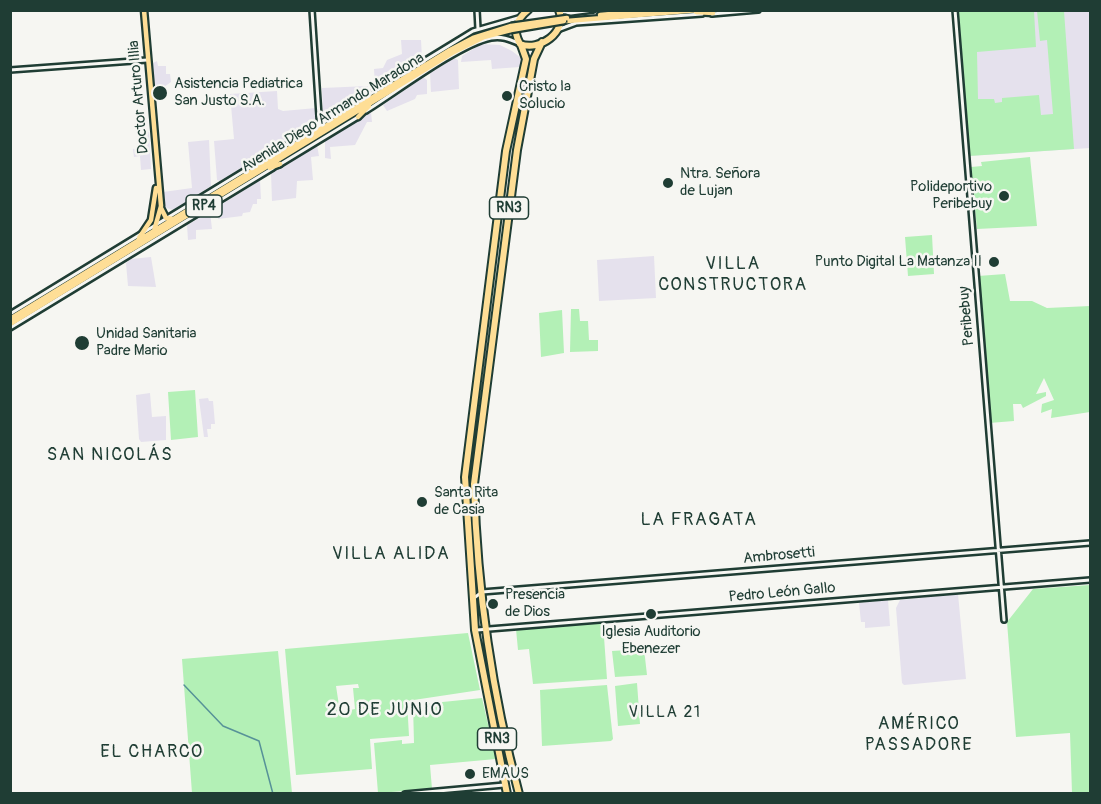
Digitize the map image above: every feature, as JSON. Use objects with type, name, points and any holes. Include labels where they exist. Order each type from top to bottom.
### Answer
[{"type":"highway","points":[[519,17],[528,10]]},
{"type":"highway","points":[[521,44],[534,46],[559,30],[562,20],[559,11]]},
{"type":"highway","name":"RN3","points":[[507,793],[475,630],[466,470],[506,151],[524,69],[525,56],[515,30],[519,17]]},
{"type":"highway","name":"RN3","points":[[518,792],[486,630],[475,533],[474,478],[517,150],[534,59],[542,42]]},
{"type":"highway","points":[[507,793],[518,792]]},
{"type":"main road","name":"Doctor Arturo Illia","points":[[144,10],[160,206],[153,235]]},
{"type":"main road","name":"Avenida Diego Armando Maradona","points":[[10,326],[464,42],[511,28],[655,10]]},
{"type":"main road","name":"Avenida Diego Armando Maradona","points":[[567,20],[698,10]]},
{"type":"main road","points":[[690,11],[713,14]]},
{"type":"main road","name":"Avenida Diego Armando Maradona","points":[[12,316],[136,242],[153,235],[243,176],[464,46],[511,28]]},
{"type":"main road","points":[[380,88],[394,84],[403,74]]},
{"type":"main road","points":[[358,117],[378,98]]},
{"type":"main road","points":[[243,176],[272,154]]},
{"type":"main road","points":[[214,200],[233,193],[254,175],[280,164]]},
{"type":"main road","name":"Doctor Arturo Illia","points":[[136,242],[151,220],[157,182]]},
{"type":"main road","points":[[160,206],[167,219],[176,218]]},
{"type":"main road","points":[[73,286],[89,280],[99,270]]},
{"type":"main road","points":[[12,316],[25,305],[34,304]]},
{"type":"street","points":[[312,10],[320,131]]},
{"type":"street","points":[[477,10],[478,29]]},
{"type":"street","points":[[559,11],[571,13],[593,10]]},
{"type":"street","points":[[559,30],[576,23],[758,10]]},
{"type":"street","name":"Peribebuy","points":[[955,10],[1004,620]]},
{"type":"street","name":"Avenida Diego Armando Maradona","points":[[10,326],[280,164],[320,131],[403,74],[478,29],[519,17]]},
{"type":"street","name":"Avenida Diego Armando Maradona","points":[[25,305],[272,154],[320,131],[358,117],[477,43],[501,38],[521,44]]},
{"type":"street","points":[[10,70],[147,60]]},
{"type":"street","points":[[1090,543],[1090,549]]},
{"type":"street","name":"Ambrosetti","points":[[472,598],[482,592],[1090,543]]},
{"type":"street","name":"Pedro León Gallo","points":[[475,630],[1090,580]]},
{"type":"street","points":[[405,794],[506,785]]},
{"type":"shaded area","points":[[956,11],[1090,11],[1090,148],[969,156]]},
{"type":"shaded area","points":[[401,40],[421,40],[422,59],[375,85],[374,69],[383,68],[387,60],[402,54]]},
{"type":"shaded area","points":[[481,44],[500,45],[512,51],[521,58],[520,67],[492,69],[491,60],[461,62],[462,56]]},
{"type":"shaded area","points":[[454,58],[458,60],[459,89],[431,92],[430,73]]},
{"type":"shaded area","points":[[157,61],[158,66],[166,66],[166,74],[170,74],[171,82],[164,87],[165,95],[155,95],[153,63]]},
{"type":"shaded area","points":[[423,77],[427,80],[427,94],[417,95],[415,99],[387,111],[383,105]]},
{"type":"shaded area","points":[[368,86],[369,90],[326,117],[323,116],[322,88]]},
{"type":"shaded area","points":[[277,91],[278,109],[283,111],[316,108],[316,122],[220,181],[217,180],[214,141],[234,139],[230,94]]},
{"type":"shaded area","points":[[371,112],[372,122],[367,122],[355,145],[330,147],[331,159],[325,158],[325,140]]},
{"type":"shaded area","points":[[149,132],[151,169],[141,170],[140,156],[134,157],[133,149],[141,147],[141,133]]},
{"type":"shaded area","points":[[209,140],[211,186],[173,210],[164,207],[163,192],[192,188],[188,142]]},
{"type":"shaded area","points":[[317,145],[319,156],[311,157],[313,180],[297,181],[296,198],[272,201],[271,173]]},
{"type":"shaded area","points":[[260,180],[261,199],[257,199],[257,204],[253,204],[250,212],[243,213],[242,216],[218,219],[219,206]]},
{"type":"shaded area","points":[[210,212],[212,229],[196,230],[196,239],[188,240],[187,225]]},
{"type":"shaded area","points":[[654,256],[656,298],[599,301],[597,260]]},
{"type":"shaded area","points":[[151,257],[156,287],[128,286],[126,263],[131,259]]},
{"type":"shaded area","points":[[150,393],[152,417],[166,416],[166,440],[141,442],[136,395]]},
{"type":"shaded area","points":[[208,398],[209,401],[213,401],[215,424],[211,424],[211,429],[207,429],[208,437],[204,437],[199,399]]},
{"type":"shaded area","points":[[958,594],[966,679],[904,685],[896,608],[900,600]]},
{"type":"shaded area","points":[[888,600],[890,626],[865,628],[865,622],[861,622],[859,603]]},
{"type":"green space","points":[[956,11],[1034,11],[1036,47],[977,52],[978,99],[994,99],[995,103],[1002,102],[1002,98],[1039,95],[1041,115],[1053,114],[1047,40],[1040,41],[1037,11],[1064,11],[1074,149],[969,156]]},
{"type":"green space","name":"Polideportivo Peribebuy","points":[[1030,157],[1037,226],[977,229],[971,167],[982,166],[981,162]]},
{"type":"green space","points":[[932,235],[934,274],[908,276],[905,237]]},
{"type":"green space","points":[[1005,274],[1010,301],[1032,301],[1047,308],[1090,306],[1090,412],[1051,418],[1052,409],[1041,413],[1042,404],[1054,400],[1044,378],[1036,394],[1046,392],[1046,396],[1023,408],[1021,404],[1013,404],[1014,421],[989,423],[978,276]]},
{"type":"green space","points":[[571,309],[579,309],[580,321],[588,321],[589,340],[598,340],[598,351],[570,352]]},
{"type":"green space","points":[[562,310],[564,353],[541,357],[539,313]]},
{"type":"green space","points":[[195,390],[198,437],[171,440],[168,392]]},
{"type":"green space","points":[[1090,585],[1090,793],[1072,793],[1070,733],[1016,737],[1007,622],[1033,589]]},
{"type":"green space","points":[[603,623],[607,679],[533,684],[529,649],[518,650],[516,629]]},
{"type":"green space","points":[[468,633],[480,690],[407,701],[409,736],[370,739],[372,769],[296,775],[285,649]],"holes":[[[358,684],[359,688],[353,688],[355,709],[340,712],[336,686]]]},
{"type":"green space","points":[[644,649],[647,675],[615,677],[612,651]]},
{"type":"green space","points":[[278,651],[292,793],[192,793],[182,659]]},
{"type":"green space","points":[[637,683],[640,724],[618,726],[615,686]]},
{"type":"green space","points":[[607,685],[613,739],[611,741],[542,746],[540,690]]},
{"type":"green space","points":[[482,698],[496,759],[430,765],[432,789],[378,793],[374,743],[402,740],[402,744],[414,743],[413,705]]},
{"type":"waterway","points":[[184,685],[223,726],[259,741],[273,794]]},
{"type":"place","name":"Asistencia Pediatrica San Justo S.A.","points":[[160,93]]},
{"type":"place","name":"Cristo la Solucio","points":[[507,96]]},
{"type":"place","name":"Ntra. Señora de Lujan","points":[[668,183]]},
{"type":"place","name":"Polideportivo Peribebuy","points":[[1004,196]]},
{"type":"place","name":"Punto Digital La Matanza II","points":[[994,262]]},
{"type":"place","name":"Unidad Sanitaria Padre Mario","points":[[82,343]]},
{"type":"place","name":"Santa Rita de Casia","points":[[422,502]]},
{"type":"place","name":"Presencia de Dios","points":[[493,604]]},
{"type":"place","name":"Iglesia Auditorio Ebenezer","points":[[651,614]]},
{"type":"place","name":"EMAUS","points":[[470,774]]},
{"type":"district","name":"VILLA CONSTRUCTORA","points":[[733,274]]},
{"type":"district","name":"SAN NICOLÁS","points":[[110,455]]},
{"type":"district","name":"LA FRAGATA","points":[[699,520]]},
{"type":"district","name":"VILLA ALIDA","points":[[391,554]]},
{"type":"district","name":"20 DE JUNIO","points":[[385,710]]},
{"type":"district","name":"VILLA 21","points":[[665,713]]},
{"type":"district","name":"AMÉRICO PASSADORE","points":[[919,734]]},
{"type":"district","name":"EL CHARCO","points":[[152,752]]}]
